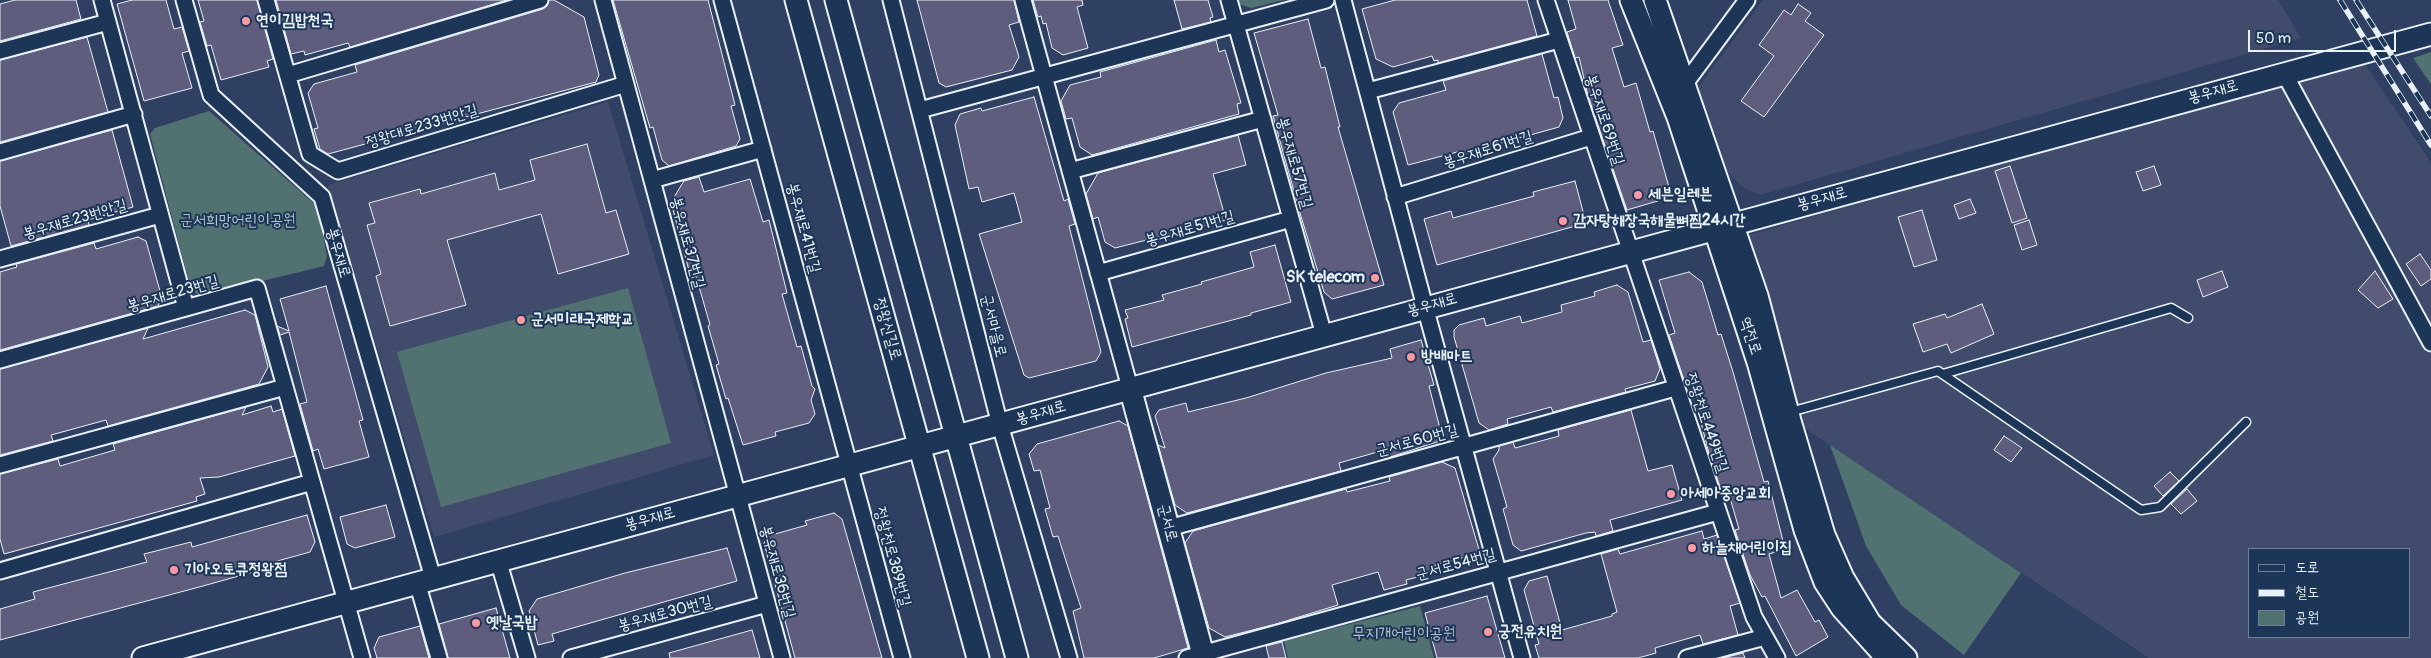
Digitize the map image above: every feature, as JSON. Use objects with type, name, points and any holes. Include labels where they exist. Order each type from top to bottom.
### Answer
[{"type":"street","points":[[102,0],[186,308]]},
{"type":"street","name":"봉우재로","points":[[184,0],[211,95],[322,197],[425,580]]},
{"type":"street","name":"정왕대로233번안길","points":[[266,0],[310,154],[338,171],[626,84]]},
{"type":"street","points":[[288,75],[540,0]]},
{"type":"street","name":"봉우재로37번길","points":[[603,0],[738,495]]},
{"type":"street","name":"봉우재로41번길","points":[[722,0],[849,464]]},
{"type":"street","name":"정왕신길로","points":[[796,0],[978,658]]},
{"type":"street","points":[[836,0],[1018,658]]},
{"type":"street","name":"군서마을로","points":[[891,0],[1000,425],[1069,658]]},
{"type":"street","points":[[1023,0],[1130,388]]},
{"type":"street","name":"봉우재로57번길","points":[[1229,0],[1324,335]]},
{"type":"street","points":[[920,110],[1326,0]]},
{"type":"street","points":[[1344,0],[1424,307],[1522,658]]},
{"type":"street","name":"봉우재로69번길","points":[[1546,0],[1629,252]]},
{"type":"street","name":"역전로","points":[[1631,0],[1722,226],[1757,296],[1788,413],[1824,535],[1843,578],[1870,623],[1906,658]]},
{"type":"street","name":"역전로","points":[[1655,0],[1684,85],[1805,530],[1825,582],[1842,608],[1886,658]]},
{"type":"street","points":[[1684,85],[1748,0]]},
{"type":"street","points":[[0,51],[108,22]]},
{"type":"street","name":"봉우재로","points":[[143,658],[849,464],[1000,425],[1424,307],[2431,34]]},
{"type":"street","points":[[1368,91],[1559,40]]},
{"type":"street","points":[[2284,73],[2431,343]]},
{"type":"street","points":[[0,152],[134,114]]},
{"type":"street","points":[[1070,171],[1263,119]]},
{"type":"street","name":"봉우재로61번길","points":[[1395,197],[1591,137]]},
{"type":"street","points":[[652,180],[763,149]]},
{"type":"street","name":"봉우재로23번안길","points":[[0,259],[160,215]]},
{"type":"street","name":"봉우재로51번길","points":[[1098,273],[1291,219]]},
{"type":"street","name":"정왕천로449번길","points":[[1629,252],[1754,617],[1777,658]]},
{"type":"street","name":"봉우재로23번길","points":[[0,360],[257,288],[362,658]]},
{"type":"street","points":[[0,465],[285,387]]},
{"type":"street","name":"군서로","points":[[1130,388],[1169,528],[1198,656]]},
{"type":"street","name":"군서로60번길","points":[[1169,528],[1675,388]]},
{"type":"street","name":"정왕천로389번길","points":[[849,464],[902,658]]},
{"type":"street","points":[[0,571],[312,482]]},
{"type":"street","name":"봉우재로36번길","points":[[738,495],[782,658]]},
{"type":"street","name":"군서로54번길","points":[[1198,656],[1718,512]]},
{"type":"street","points":[[498,560],[527,658]]},
{"type":"street","points":[[425,580],[439,658]]},
{"type":"street","name":"봉우재로30번길","points":[[571,658],[768,604]]},
{"type":"street","points":[[1687,658],[1765,637]]},
{"type":"lane","points":[[1943,374],[2170,308],[2188,318]]},
{"type":"lane","points":[[1788,413],[1938,371],[2141,510],[2160,507],[2246,422]]},
{"type":"shaded area","points":[[1763,0],[2278,0],[2301,38],[1760,195],[1744,188],[1727,172],[1697,89]]},
{"type":"shaded area","points":[[2362,60],[2431,163],[2431,658],[2149,658],[1803,427],[1742,237]]},
{"type":"shaded area","name":"군서미래국제학교","points":[[608,102],[714,455],[434,537],[328,185]]},
{"type":"green space","points":[[1235,0],[1284,0],[1251,8],[1236,3]]},
{"type":"green space","points":[[2431,52],[2431,84],[2413,58]]},
{"type":"green space","name":"군서희망어린이공원","points":[[209,111],[317,206],[327,256],[324,266],[201,296],[191,290],[150,134],[155,128]]},
{"type":"green space","points":[[628,288],[671,443],[441,507],[397,352]]},
{"type":"green space","points":[[1830,445],[2021,573],[1964,655],[1901,605],[1866,546]]},
{"type":"green space","name":"무지개어린이공원","points":[[1420,606],[1434,658],[1288,658],[1284,641]]},
{"type":"building","points":[[15,0],[76,0],[81,19],[0,41],[0,4]]},
{"type":"building","points":[[132,0],[166,0],[174,29],[182,27],[189,51],[182,53],[192,88],[144,101],[117,4]]},
{"type":"building","points":[[198,0],[257,0],[273,59],[267,61],[269,67],[221,80],[211,45],[207,46],[200,22],[204,21]]},
{"type":"building","points":[[276,0],[507,0],[350,47],[348,43],[305,55],[304,51],[291,54]]},
{"type":"building","points":[[549,0],[554,0],[584,17],[599,75],[596,82],[328,154],[320,149],[314,129],[318,128],[308,93],[314,84],[357,72],[355,65],[543,9],[547,6]]},
{"type":"building","points":[[613,0],[708,0],[735,105],[731,106],[740,139],[736,146],[669,166],[662,160],[653,127],[650,128]]},
{"type":"building","points":[[917,0],[1014,0],[1019,22],[1009,25],[1019,57],[1012,70],[946,87],[939,83]]},
{"type":"building","points":[[1033,0],[1082,0],[1083,5],[1077,7],[1088,48],[1063,55],[1052,48],[1046,23],[1043,24],[1041,16],[1038,17]]},
{"type":"building","points":[[1174,0],[1208,0],[1213,17],[1210,18],[1211,22],[1182,29]]},
{"type":"building","points":[[1395,0],[1527,0],[1537,36],[1438,63],[1438,60],[1434,61],[1432,56],[1393,67],[1376,59],[1362,9]]},
{"type":"building","points":[[1568,0],[1608,0],[1623,45],[1612,48],[1624,87],[1636,83],[1650,132],[1653,131],[1669,187],[1666,197],[1661,200],[1627,210],[1588,96],[1579,57],[1575,58],[1567,32],[1576,29]]},
{"type":"building","points":[[1798,4],[1811,13],[1805,21],[1824,35],[1764,117],[1741,101],[1774,56],[1759,45],[1784,10],[1791,15]]},
{"type":"building","points":[[1308,19],[1321,68],[1325,67],[1340,127],[1338,127],[1384,285],[1332,299],[1324,292],[1300,213],[1273,116],[1278,115],[1254,33]]},
{"type":"building","points":[[87,37],[108,112],[0,142],[0,60]]},
{"type":"building","points":[[1216,40],[1219,52],[1225,50],[1241,103],[1237,104],[1239,114],[1092,155],[1080,147],[1072,118],[1066,119],[1061,101],[1070,85],[1101,77],[1100,72]]},
{"type":"building","points":[[1542,54],[1554,98],[1558,97],[1563,118],[1559,127],[1462,154],[1461,151],[1408,165],[1393,112],[1399,103],[1446,90],[1443,81]]},
{"type":"building","points":[[1034,97],[1064,201],[1068,199],[1075,224],[1069,226],[1101,352],[1096,361],[1029,378],[1024,375],[979,234],[1022,222],[1014,193],[982,202],[978,187],[969,189],[955,125],[960,114],[981,108],[982,111]]},
{"type":"building","points":[[112,130],[133,207],[88,220],[89,225],[11,246],[0,206],[0,161]]},
{"type":"building","points":[[1238,135],[1246,165],[1213,174],[1226,220],[1115,248],[1105,242],[1098,217],[1093,219],[1086,194],[1098,173]]},
{"type":"building","points":[[587,144],[606,213],[616,210],[629,254],[558,274],[541,214],[447,240],[466,305],[390,326],[376,276],[381,274],[367,225],[375,223],[369,203],[420,189],[421,194],[495,173],[499,190],[535,180],[530,160]]},
{"type":"building","points":[[2010,166],[2027,218],[2012,223],[1995,171]]},
{"type":"building","points":[[2154,166],[2161,185],[2143,191],[2136,172]]},
{"type":"building","points":[[699,177],[704,192],[750,179],[763,222],[769,220],[787,293],[782,294],[797,347],[801,346],[812,386],[815,389],[811,400],[815,414],[809,423],[775,432],[776,436],[743,445],[728,398],[726,399],[716,365],[719,364],[708,326],[710,325],[696,276],[691,278],[671,202],[684,181]]},
{"type":"building","points":[[1575,181],[1586,223],[1437,265],[1424,219],[1451,211],[1453,218],[1534,196],[1533,192]]},
{"type":"building","points":[[1970,199],[1976,213],[1959,219],[1954,205]]},
{"type":"building","points":[[1922,210],[1937,260],[1914,267],[1898,217]]},
{"type":"building","points":[[2029,220],[2037,245],[2022,250],[2014,225]]},
{"type":"building","points":[[138,237],[146,241],[162,298],[158,306],[0,350],[0,272],[17,267],[16,264],[94,243],[96,249]]},
{"type":"building","points":[[1275,245],[1291,302],[1251,313],[1251,315],[1132,347],[1125,319],[1128,318],[1125,310],[1164,300],[1162,295],[1254,267],[1250,252]]},
{"type":"building","points":[[2420,254],[2431,270],[2431,279],[2421,286],[2406,264]]},
{"type":"building","points":[[2222,271],[2228,287],[2203,297],[2197,280]]},
{"type":"building","points":[[2375,271],[2393,299],[2378,308],[2358,290]]},
{"type":"building","points":[[1689,272],[1702,282],[1718,335],[1721,334],[1733,372],[1764,482],[1768,481],[1785,549],[1769,554],[1781,598],[1797,590],[1815,622],[1819,620],[1828,637],[1796,656],[1765,596],[1762,597],[1750,575],[1735,530],[1739,529],[1728,491],[1722,493],[1710,457],[1700,419],[1703,419],[1691,378],[1684,380],[1669,335],[1675,333],[1659,280]]},
{"type":"building","points":[[1617,285],[1628,292],[1643,342],[1651,340],[1660,369],[1655,381],[1625,389],[1626,392],[1553,412],[1551,407],[1507,419],[1508,424],[1489,430],[1479,423],[1454,337],[1454,330],[1459,325],[1484,318],[1486,326],[1520,316],[1522,323],[1562,312],[1561,305],[1595,296],[1594,292]]},
{"type":"building","points":[[326,286],[363,420],[359,421],[369,457],[324,469],[318,449],[313,451],[300,404],[307,402],[289,332],[280,335],[277,326],[289,331],[280,299]]},
{"type":"building","points":[[1982,304],[1994,334],[1951,353],[1947,344],[1923,352],[1913,324],[1945,314],[1947,318]]},
{"type":"building","points":[[245,310],[255,315],[268,367],[259,384],[108,426],[106,420],[51,435],[53,441],[0,455],[0,369],[148,328],[143,339]]},
{"type":"building","points":[[1421,340],[1434,385],[1429,386],[1443,440],[1384,459],[1381,451],[1339,463],[1341,471],[1187,513],[1175,505],[1158,445],[1165,448],[1155,416],[1159,410],[1186,403],[1188,412],[1246,398],[1326,373],[1392,358],[1390,349]]},
{"type":"building","points":[[271,406],[273,412],[282,409],[295,456],[219,477],[200,478],[205,494],[196,497],[197,501],[4,554],[0,539],[0,474],[58,459],[60,466],[115,450],[113,444],[246,407],[242,415]]},
{"type":"building","points":[[1631,410],[1648,471],[1672,465],[1682,500],[1610,520],[1613,531],[1596,536],[1595,532],[1586,533],[1521,551],[1513,545],[1503,509],[1507,507],[1493,459],[1499,450],[1499,446],[1513,442],[1515,448],[1559,436],[1558,430]]},
{"type":"building","points":[[1119,421],[1128,426],[1188,648],[1154,658],[1084,658],[1073,611],[1081,608],[1058,536],[1053,537],[1045,509],[1050,508],[1040,470],[1034,471],[1029,454],[1037,444]]},
{"type":"building","points":[[2004,436],[2022,448],[2011,462],[1994,450]]},
{"type":"building","points":[[1442,462],[1455,468],[1480,553],[1435,565],[1437,572],[1406,580],[1407,584],[1384,590],[1378,572],[1332,585],[1338,605],[1276,624],[1225,637],[1209,628],[1185,543],[1193,531],[1346,489],[1347,492],[1390,481],[1389,477]]},
{"type":"building","points":[[2170,472],[2179,481],[2163,496],[2154,486]]},
{"type":"building","points":[[2187,489],[2197,501],[2181,514],[2171,504]]},
{"type":"building","points":[[386,505],[395,537],[355,548],[347,544],[340,517]]},
{"type":"building","points":[[834,513],[842,519],[882,658],[795,658],[764,543],[768,536],[807,525],[805,521]]},
{"type":"building","points":[[307,515],[315,542],[310,552],[252,568],[253,572],[0,640],[0,609],[35,599],[33,592],[147,562],[144,554],[191,542],[192,547]]},
{"type":"building","points":[[1702,531],[1704,539],[1717,535],[1740,603],[1730,606],[1738,635],[1703,644],[1700,635],[1655,648],[1656,653],[1638,658],[1539,658],[1535,645],[1539,644],[1524,590],[1529,581],[1547,576],[1562,630],[1612,616],[1612,614],[1617,612],[1601,554],[1618,549],[1620,554]]},
{"type":"building","points":[[727,548],[737,581],[552,634],[554,641],[538,645],[529,611],[537,599],[625,573]]},
{"type":"building","points":[[1487,596],[1505,658],[1437,658],[1425,613]]},
{"type":"building","points":[[496,608],[510,658],[448,658],[439,624]]},
{"type":"building","points":[[420,626],[429,658],[377,658],[374,648],[379,637]]},
{"type":"building","points":[[752,630],[760,658],[670,658],[669,653]]},
{"type":"building","points":[[1282,642],[1286,658],[1269,658],[1266,646]]},
{"type":"building","points":[[1743,653],[1745,658],[1723,658]]},
{"type":"railway","points":[[2340,0],[2431,145]]},
{"type":"railway","points":[[2356,0],[2431,116]]},
{"type":"place","name":"연이김밥천국","points":[[246,21]]},
{"type":"place","name":"세븐일레븐","points":[[1638,195]]},
{"type":"place","name":"감자탕해장국해물뼈찜24시간","points":[[1563,221]]},
{"type":"place","name":"SK telecom","points":[[1375,278]]},
{"type":"place","name":"군서미래국제학교","points":[[521,320]]},
{"type":"place","name":"방배마트","points":[[1411,357]]},
{"type":"place","name":"아세아중앙교회","points":[[1671,494]]},
{"type":"place","name":"하늘채어린이집","points":[[1692,548]]},
{"type":"place","name":"기아오토큐정왕점","points":[[174,570]]},
{"type":"place","name":"옛날국밥","points":[[476,623]]},
{"type":"place","name":"궁전유치원","points":[[1488,632]]}]
